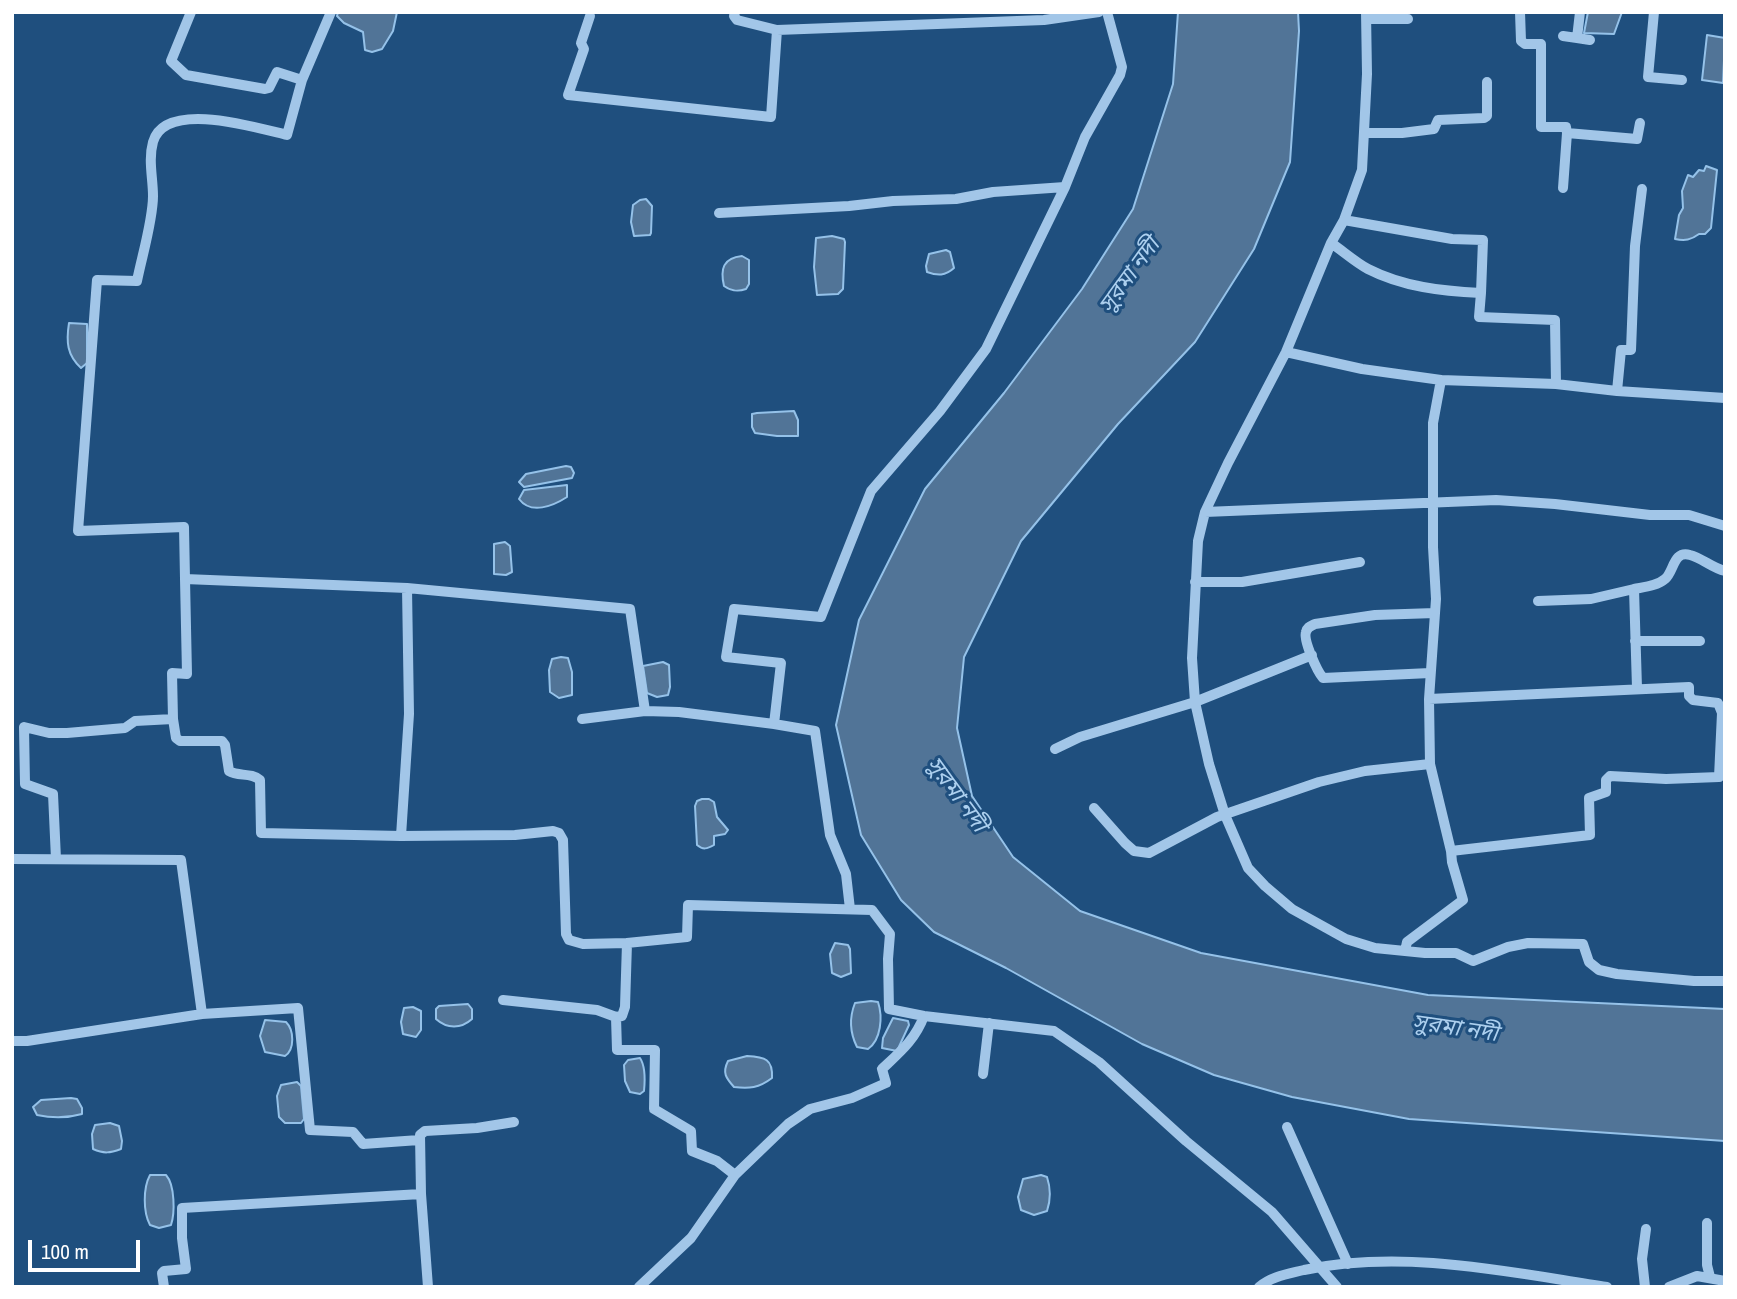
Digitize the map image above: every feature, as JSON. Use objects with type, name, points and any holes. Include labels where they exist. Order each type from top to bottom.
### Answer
[{"type":"street","points":[[191,12],[171,61],[186,75],[265,89],[270,88],[275,73],[302,80]]},
{"type":"street","points":[[331,12],[302,80],[287,135],[231,121],[190,118],[166,125],[153,139],[153,198],[137,281],[97,280],[78,531],[184,527],[187,674],[172,673],[176,738],[180,741],[222,741],[225,744],[229,771],[260,780],[261,833],[401,836],[515,835],[553,831],[559,833],[563,841],[566,934],[569,940],[583,944],[688,937],[688,905],[872,910],[890,934],[889,1009],[924,1016],[1054,1031],[1100,1062],[1186,1141],[1272,1212],[1336,1287]]},
{"type":"street","points":[[735,12],[737,20],[777,30],[1044,20],[1099,12]]},
{"type":"street","points":[[774,724],[781,663],[726,657],[734,609],[821,617],[871,491],[940,411],[986,349],[1065,187],[1085,136],[1120,75],[1122,66],[1107,12]]},
{"type":"street","points":[[1520,12],[1521,41],[1525,44],[1541,44],[1541,127],[1566,127],[1563,188]]},
{"type":"street","points":[[1577,38],[1580,12]]},
{"type":"street","points":[[1654,12],[1648,77],[1682,80]]},
{"type":"street","points":[[590,16],[581,43],[584,49],[568,95],[771,117],[777,30]]},
{"type":"street","points":[[1408,19],[1366,16],[1367,74],[1362,170],[1344,219],[1331,243],[1286,352],[1205,512],[1198,541],[1192,658],[1195,702],[1209,765],[1225,815],[1248,868],[1292,909],[1346,939],[1375,948],[1456,953],[1474,961],[1508,947],[1528,943],[1583,944],[1589,962],[1599,970],[1694,981],[1725,981]]},
{"type":"street","points":[[1563,36],[1590,40]]},
{"type":"street","points":[[1364,133],[1402,133],[1434,129],[1438,120],[1484,118],[1487,116],[1487,82]]},
{"type":"street","points":[[1567,133],[1637,139],[1640,123]]},
{"type":"street","points":[[719,213],[892,201],[956,200],[993,192],[1065,187]]},
{"type":"street","points":[[1617,391],[1621,350],[1631,350],[1635,246],[1642,189]]},
{"type":"street","points":[[1344,219],[1452,239],[1483,240],[1479,317],[1555,320],[1556,384]]},
{"type":"street","points":[[1331,243],[1367,268],[1393,279],[1434,290],[1481,293]]},
{"type":"street","points":[[1286,352],[1362,369],[1441,380],[1556,384],[1725,398]]},
{"type":"street","points":[[1405,951],[1408,942],[1462,902],[1430,764],[1429,699],[1435,613],[1433,423],[1441,380]]},
{"type":"street","points":[[1205,512],[1496,500],[1637,514],[1689,515],[1725,526]]},
{"type":"street","points":[[1538,601],[1591,599],[1664,580],[1670,575],[1674,560],[1682,555],[1690,555],[1725,571]]},
{"type":"street","points":[[1195,582],[1242,582],[1360,562]]},
{"type":"street","points":[[184,579],[407,588],[630,609],[645,711]]},
{"type":"street","points":[[401,836],[409,714],[407,588]]},
{"type":"street","points":[[1634,589],[1637,688]]},
{"type":"street","points":[[1430,673],[1328,679],[1320,675],[1306,631],[1315,624],[1375,615],[1435,613]]},
{"type":"street","points":[[1635,641],[1700,641]]},
{"type":"street","points":[[1055,749],[1080,737],[1195,702],[1312,655]]},
{"type":"street","points":[[1429,699],[1689,687],[1689,696],[1693,700],[1718,703],[1722,713],[1719,777],[1665,779],[1610,776],[1606,780],[1606,792],[1589,798],[1590,835],[1451,851]]},
{"type":"street","points":[[582,719],[645,711],[679,712],[815,731],[830,835],[846,874],[850,909]]},
{"type":"street","points":[[56,859],[54,794],[25,784],[24,727],[49,733],[67,733],[125,728],[135,721],[173,719]]},
{"type":"street","points":[[1094,808],[1125,844],[1134,851],[1149,853],[1217,817],[1319,782],[1365,771],[1430,764]]},
{"type":"street","points":[[12,859],[181,860],[202,1014]]},
{"type":"street","points":[[503,1000],[597,1010],[616,1017],[622,1016],[625,1007],[627,943]]},
{"type":"street","points":[[12,1041],[27,1041],[202,1014],[298,1008],[310,1130],[353,1132],[363,1144],[419,1140]]},
{"type":"street","points":[[639,1287],[691,1238],[735,1175],[788,1124],[810,1109],[852,1098],[886,1083],[882,1069],[911,1042],[924,1016]]},
{"type":"street","points":[[616,1017],[617,1050],[655,1050],[654,1109],[691,1131],[692,1151],[718,1161],[735,1175]]},
{"type":"street","points":[[983,1074],[989,1023]]},
{"type":"street","points":[[428,1287],[421,1194],[420,1135],[425,1131],[477,1128],[514,1122]]},
{"type":"street","points":[[1287,1127],[1348,1264]]},
{"type":"street","points":[[164,1287],[164,1270],[186,1269],[182,1208],[421,1194]]},
{"type":"street","points":[[1707,1223],[1707,1265],[1710,1277]]},
{"type":"street","points":[[1645,1287],[1642,1259],[1646,1229]]},
{"type":"street","points":[[1259,1287],[1283,1275],[1320,1267],[1394,1260],[1449,1264],[1607,1287]]},
{"type":"street","points":[[1669,1287],[1697,1276],[1725,1281]]},
{"type":"water","points":[[338,12],[397,12],[393,31],[382,49],[372,52],[365,50],[363,32],[344,23],[337,16]]},
{"type":"water","name":"সুরমা নদী","points":[[1178,12],[1298,12],[1290,162],[1254,249],[1195,342],[1118,424],[1021,541],[964,657],[957,728],[972,796],[1013,857],[1080,911],[1201,953],[1428,995],[1725,1009],[1725,1141],[1409,1119],[1292,1097],[1214,1075],[1142,1044],[1006,968],[934,932],[901,900],[861,835],[836,725],[859,620],[925,489],[1004,393],[1082,289],[1133,209],[1173,84]]},
{"type":"water","points":[[1588,12],[1622,12],[1614,34],[1584,33]]},
{"type":"water","points":[[1707,35],[1725,38],[1723,83],[1702,80]]},
{"type":"water","points":[[1706,166],[1717,170],[1711,228],[1705,234],[1691,239],[1675,239],[1679,215],[1683,208],[1682,191],[1688,175],[1693,177],[1699,170],[1704,171]]},
{"type":"water","points":[[646,199],[652,206],[651,233],[634,236],[631,222],[633,205]]},
{"type":"water","points":[[832,236],[844,239],[845,242],[843,289],[838,294],[817,295],[814,267],[816,238]]},
{"type":"water","points":[[946,250],[950,252],[954,268],[948,273],[927,272],[929,254]]},
{"type":"water","points":[[742,256],[749,260],[749,284],[746,289],[732,290],[724,286],[724,265],[731,259]]},
{"type":"water","points":[[69,323],[87,324],[87,363],[81,368],[69,348]]},
{"type":"water","points":[[794,411],[798,420],[798,436],[755,433],[752,427],[752,414]]},
{"type":"water","points":[[571,467],[574,473],[572,478],[524,487],[519,482],[526,474]]},
{"type":"water","points":[[567,485],[567,497],[549,506],[530,507],[519,499],[524,490]]},
{"type":"water","points":[[505,542],[510,546],[512,572],[506,575],[494,574],[494,544]]},
{"type":"water","points":[[568,658],[572,672],[572,695],[559,698],[550,692],[549,670],[552,659]]},
{"type":"water","points":[[663,662],[669,665],[670,687],[668,695],[657,697],[647,693],[643,666]]},
{"type":"water","points":[[702,799],[714,802],[717,817],[728,830],[725,834],[714,836],[714,845],[705,848],[697,845],[695,806],[697,801]]},
{"type":"water","points":[[835,943],[848,945],[850,949],[851,973],[841,977],[832,973],[830,954]]},
{"type":"water","points":[[878,1002],[880,1021],[876,1040],[868,1049],[857,1047],[851,1020],[855,1003]]},
{"type":"water","points":[[468,1004],[472,1009],[472,1019],[463,1025],[449,1026],[436,1019],[436,1009],[439,1006]]},
{"type":"water","points":[[413,1007],[421,1011],[421,1030],[416,1037],[403,1034],[401,1022],[404,1008]]},
{"type":"water","points":[[893,1018],[908,1021],[909,1025],[897,1051],[882,1048],[883,1038]]},
{"type":"water","points":[[265,1020],[286,1022],[289,1025],[292,1044],[285,1056],[265,1052],[260,1036]]},
{"type":"water","points":[[747,1056],[767,1060],[772,1078],[754,1087],[734,1087],[726,1075],[726,1065],[728,1061]]},
{"type":"water","points":[[640,1058],[645,1079],[644,1091],[640,1094],[630,1092],[625,1081],[624,1065],[628,1060]]},
{"type":"water","points":[[297,1082],[301,1086],[304,1119],[301,1123],[285,1123],[279,1117],[277,1096],[281,1085]]},
{"type":"water","points":[[77,1099],[82,1114],[65,1117],[42,1116],[37,1115],[33,1107],[41,1100]]},
{"type":"water","points":[[110,1123],[119,1126],[121,1149],[100,1152],[93,1149],[92,1134],[95,1125]]},
{"type":"water","points":[[150,1175],[166,1175],[169,1180],[173,1199],[171,1225],[159,1228],[150,1225],[145,1207],[145,1193]]},
{"type":"water","points":[[1041,1175],[1047,1177],[1049,1202],[1047,1211],[1034,1215],[1021,1210],[1018,1197],[1023,1179]]}]
